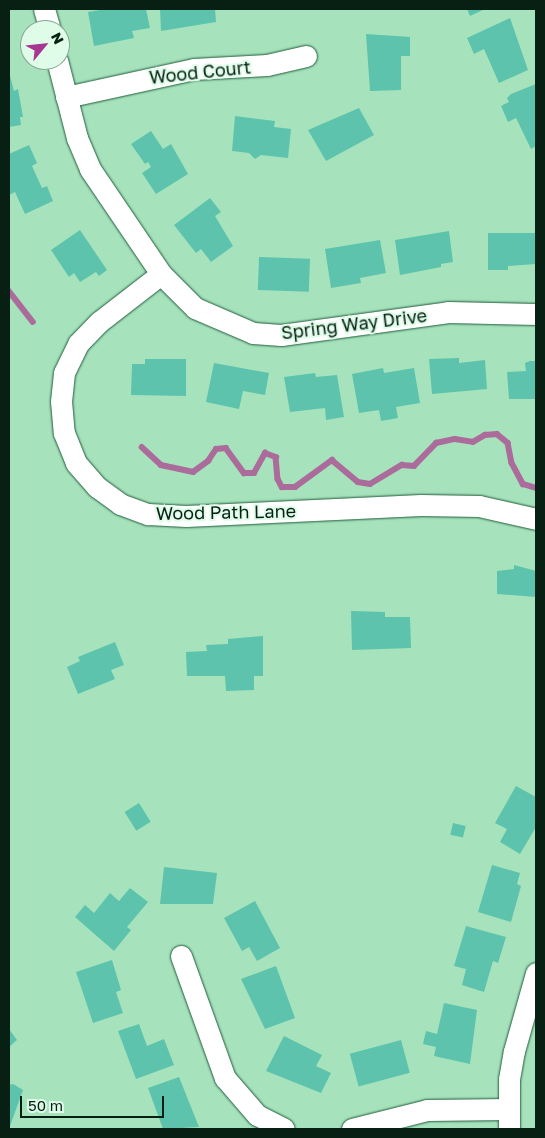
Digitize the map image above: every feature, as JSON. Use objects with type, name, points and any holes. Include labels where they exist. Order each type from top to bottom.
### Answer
[{"type":"street","name":"Wood Court","points":[[66,97],[194,69],[267,65],[306,56]]},
{"type":"street","name":"Spring Way Drive","points":[[59,70],[66,97],[90,169],[161,274],[195,308],[253,333],[281,335],[448,312],[536,314]]},
{"type":"street","name":"Wood Path Lane","points":[[161,274],[99,322],[78,344],[64,373],[61,400],[64,433],[76,462],[97,487],[120,504],[148,514],[186,516],[421,505],[480,506],[536,519]]},
{"type":"street","points":[[181,956],[225,1078],[257,1115],[284,1129]]},
{"type":"street","points":[[352,1129],[427,1110],[508,1119],[514,1051],[534,987]]},
{"type":"building","points":[[106,9],[146,9],[150,28],[132,31],[134,38],[94,46],[88,12]]},
{"type":"building","points":[[160,9],[215,9],[216,22],[161,31]]},
{"type":"building","points":[[467,9],[485,9],[470,16]]},
{"type":"building","points":[[510,18],[528,70],[499,83],[484,49],[474,54],[467,38]]},
{"type":"building","points":[[366,34],[410,37],[410,56],[401,56],[401,90],[370,91]]},
{"type":"building","points":[[9,72],[14,91],[18,89],[23,117],[20,117],[21,125],[9,127]]},
{"type":"building","points":[[536,84],[536,146],[531,149],[516,118],[508,122],[501,106],[509,102],[507,98],[511,94]]},
{"type":"building","points":[[359,108],[374,135],[326,161],[308,130]]},
{"type":"building","points":[[235,116],[275,121],[274,127],[291,129],[288,158],[261,155],[255,159],[249,153],[232,151]]},
{"type":"building","points":[[151,131],[163,149],[171,144],[188,174],[156,194],[142,173],[151,167],[148,162],[145,164],[131,144]]},
{"type":"building","points":[[29,145],[37,163],[32,166],[42,188],[47,186],[53,201],[25,214],[15,192],[9,195],[9,154]]},
{"type":"building","points":[[210,198],[221,212],[215,216],[233,246],[211,262],[201,249],[196,253],[174,225]]},
{"type":"building","points":[[80,230],[107,270],[99,276],[96,272],[80,282],[74,273],[69,277],[51,250]]},
{"type":"building","points":[[449,231],[453,262],[441,264],[441,267],[400,275],[395,240]]},
{"type":"building","points":[[488,233],[536,233],[536,264],[508,266],[508,270],[488,270]]},
{"type":"building","points":[[380,240],[386,273],[360,278],[361,283],[331,288],[325,249]]},
{"type":"building","points":[[259,257],[310,259],[309,292],[258,290]]},
{"type":"building","points":[[459,358],[459,363],[485,360],[487,389],[432,394],[429,359]]},
{"type":"building","points":[[145,359],[186,359],[186,396],[131,395],[132,364],[145,364]]},
{"type":"building","points":[[536,361],[536,399],[509,399],[507,372],[526,371],[525,363]]},
{"type":"building","points":[[214,363],[269,373],[265,395],[243,391],[239,409],[206,402]]},
{"type":"building","points":[[383,368],[384,373],[414,368],[420,403],[396,407],[398,418],[381,421],[379,410],[359,413],[352,374]]},
{"type":"building","points":[[315,373],[316,377],[337,375],[344,417],[326,420],[325,408],[290,412],[284,377]]},
{"type":"building","points":[[514,565],[536,571],[536,597],[497,594],[497,571],[514,569]]},
{"type":"building","points":[[351,611],[385,612],[385,617],[410,617],[411,648],[352,650]]},
{"type":"building","points":[[263,636],[263,676],[254,676],[254,690],[226,691],[225,676],[187,676],[186,652],[207,651],[206,645],[228,644],[228,639]]},
{"type":"building","points":[[115,642],[124,665],[111,670],[115,679],[78,694],[67,667],[80,661],[78,657]]},
{"type":"building","points":[[516,786],[536,797],[536,827],[520,854],[500,842],[507,829],[495,823]]},
{"type":"building","points":[[139,803],[151,822],[136,831],[125,812]]},
{"type":"building","points":[[453,823],[466,826],[463,838],[450,835]]},
{"type":"building","points":[[492,865],[520,873],[517,884],[521,886],[511,922],[478,912]]},
{"type":"building","points":[[164,867],[217,873],[213,904],[160,904]]},
{"type":"building","points":[[130,888],[148,902],[127,927],[131,930],[114,951],[75,917],[85,905],[94,913],[110,893],[119,901]]},
{"type":"building","points":[[255,901],[280,948],[257,961],[249,947],[242,951],[224,918]]},
{"type":"building","points":[[466,926],[506,937],[498,963],[493,961],[484,992],[462,985],[466,969],[454,966]]},
{"type":"building","points":[[112,960],[121,990],[116,992],[123,1013],[93,1023],[76,972]]},
{"type":"building","points":[[276,966],[295,1018],[265,1029],[241,979]]},
{"type":"building","points":[[444,1003],[477,1010],[470,1064],[434,1056],[436,1047],[423,1044],[426,1031],[437,1034]]},
{"type":"building","points":[[139,1024],[147,1046],[164,1039],[174,1065],[136,1079],[118,1031]]},
{"type":"building","points":[[9,1029],[17,1040],[9,1047]]},
{"type":"building","points":[[284,1036],[322,1055],[316,1066],[331,1073],[321,1093],[266,1071]]},
{"type":"building","points":[[401,1040],[410,1073],[359,1087],[350,1054]]},
{"type":"building","points":[[179,1077],[199,1127],[163,1129],[148,1088]]},
{"type":"building","points":[[13,1084],[23,1090],[9,1129],[9,1085]]},
{"type":"waterway","points":[[9,291],[33,322]]},
{"type":"waterway","points":[[142,447],[161,465],[193,472],[208,461],[216,449],[226,448],[244,473],[254,473],[265,453],[276,457],[278,479],[282,487],[295,487],[332,460],[358,482],[370,484],[402,465],[414,466],[436,443],[455,439],[473,442],[485,435],[497,434],[508,443],[512,463],[523,484],[536,488]]}]
